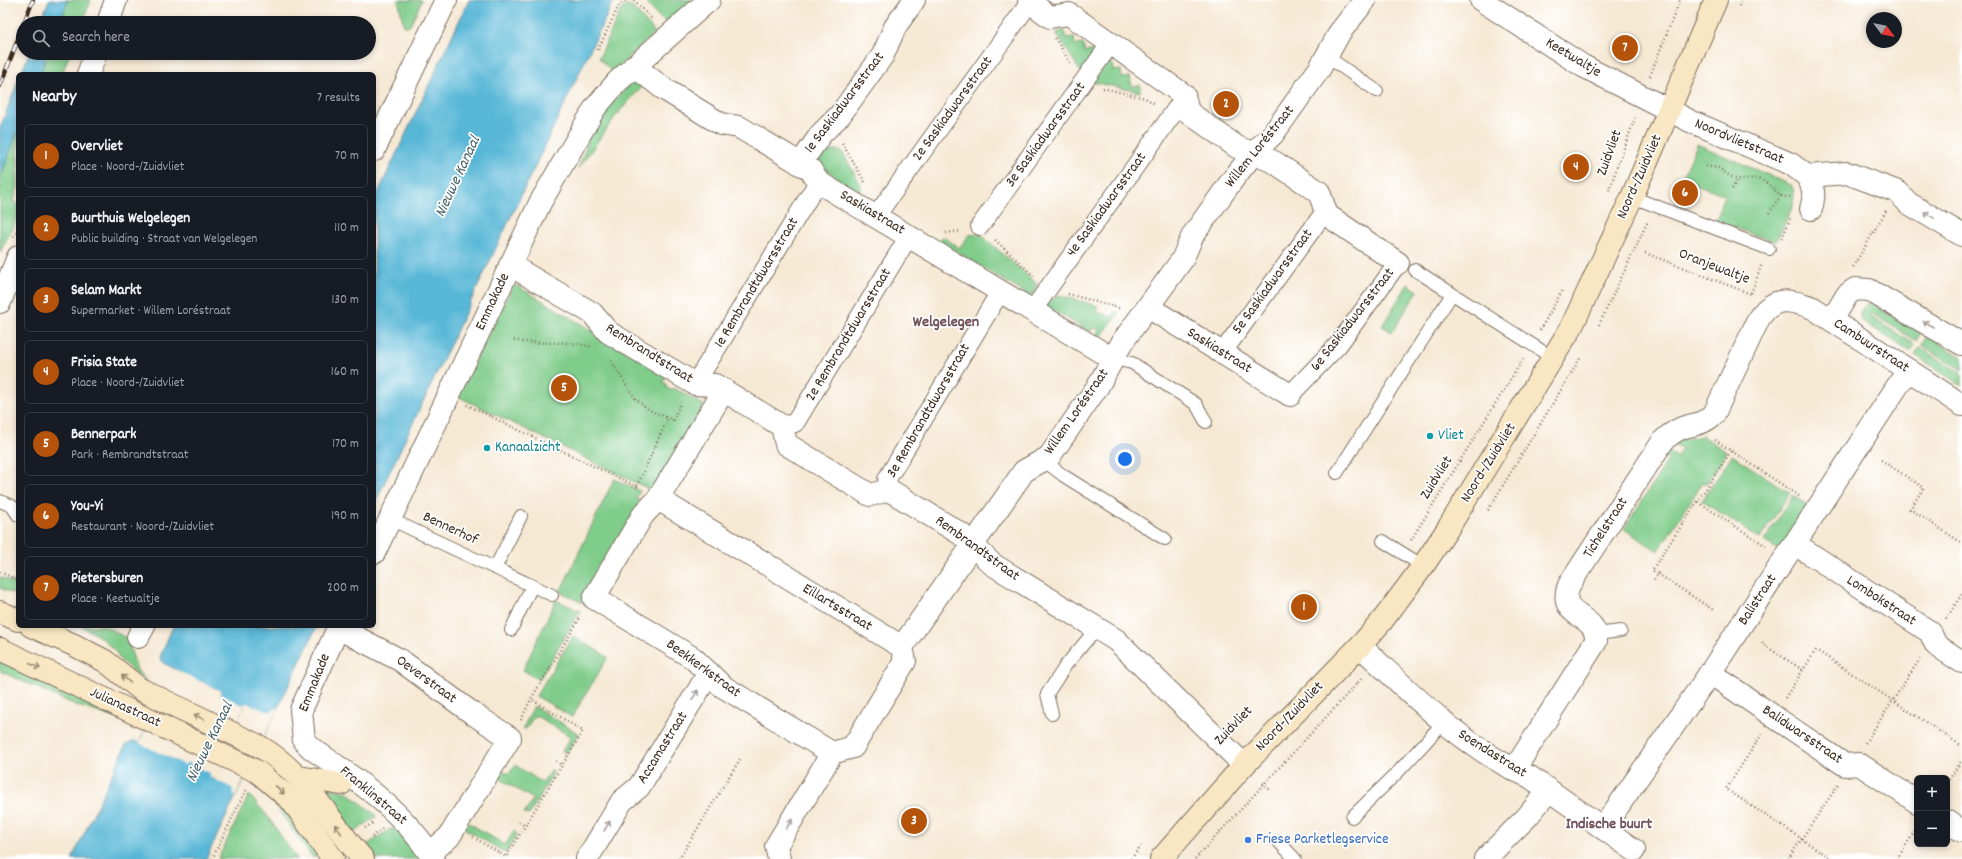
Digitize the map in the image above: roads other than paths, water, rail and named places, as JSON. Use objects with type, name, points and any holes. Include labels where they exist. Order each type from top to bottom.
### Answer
[{"type":"main road","name":"Noord-/Zuidvliet","points":[[1160,859],[1244,765],[1360,646],[1382,621],[1423,566],[1553,358],[1586,300],[1670,111],[1716,0]]},
{"type":"main road","points":[[0,612],[16,619]]},
{"type":"main road","name":"Julianastraat","points":[[36,628],[105,661],[132,684],[160,699],[260,746],[277,757],[299,777]]},
{"type":"main road","name":"Julianastraat","points":[[0,649],[249,767],[274,784],[292,801],[333,859]]},
{"type":"main road","points":[[299,777],[341,784]]},
{"type":"main road","points":[[299,777],[363,859]]},
{"type":"street","points":[[110,16],[116,0]]},
{"type":"street","points":[[376,146],[446,0]]},
{"type":"street","name":"Emmakade","points":[[376,549],[540,203],[587,122],[604,96],[634,66],[709,0]]},
{"type":"street","name":"1e Saskiadwarsstraat","points":[[800,164],[821,134],[840,115],[883,55],[895,26],[914,0]]},
{"type":"street","name":"Willem Loréstraat","points":[[902,647],[1024,471],[1049,457],[1094,393],[1123,341],[1182,260],[1193,235],[1253,154],[1274,134],[1320,68],[1347,22],[1365,0]]},
{"type":"street","name":"Keetwaltje","points":[[1481,0],[1583,66],[1670,111]]},
{"type":"street","points":[[1030,1],[1050,17],[1069,14],[1184,94],[1188,112],[1237,147],[1274,162],[1319,192],[1327,215],[1406,266]]},
{"type":"street","name":"2e Saskiadwarsstraat","points":[[876,216],[1030,1]]},
{"type":"street","name":"3e Saskiadwarsstraat","points":[[980,226],[1111,43]]},
{"type":"street","points":[[89,72],[93,60]]},
{"type":"street","name":"Saskiastraat","points":[[634,66],[664,89],[721,124],[739,127],[811,170],[818,182],[1113,359]]},
{"type":"street","name":"4e Saskiadwarsstraat","points":[[1032,311],[1178,106],[1186,104]]},
{"type":"street","name":"Noordvlietstraat","points":[[1670,111],[1791,164],[1806,176],[1813,186],[1814,198],[1803,202]]},
{"type":"street","points":[[1806,176],[1847,173],[1898,192],[1908,202],[1962,235]]},
{"type":"street","name":"1e Rembrandtdwarsstraat","points":[[696,384],[818,182]]},
{"type":"street","name":"5e Saskiadwarsstraat","points":[[1222,353],[1321,216],[1327,215]]},
{"type":"street","name":"2e Rembrandtdwarsstraat","points":[[782,426],[796,423],[909,236]]},
{"type":"street","points":[[0,302],[16,262]]},
{"type":"street","name":"Rembrandtstraat","points":[[510,265],[592,313],[608,332],[696,384],[715,385],[782,426]]},
{"type":"street","name":"6e Saskiadwarsstraat","points":[[1290,395],[1338,345],[1406,266]]},
{"type":"street","points":[[1832,320],[1847,295],[1855,288],[1869,290],[1962,344]]},
{"type":"street","name":"3e Rembrandtdwarsstraat","points":[[889,490],[887,478],[1000,292]]},
{"type":"street","name":"Cambuurstraat","points":[[1714,414],[1759,318],[1766,308],[1775,303],[1785,301],[1797,301],[1813,308],[1962,405]]},
{"type":"street","name":"Saskiastraat","points":[[1148,307],[1290,395]]},
{"type":"street","name":"Balistraat","points":[[1603,828],[1710,673],[1908,370]]},
{"type":"street","points":[[658,499],[724,390]]},
{"type":"street","name":"Tichelstraat","points":[[1596,634],[1589,623],[1569,608],[1566,602],[1568,585],[1663,440],[1672,433],[1682,428],[1701,423],[1714,414]]},
{"type":"street","points":[[782,426],[786,444],[870,495],[889,490]]},
{"type":"street","name":"Rembrandtstraat","points":[[889,490],[961,534],[992,564],[1116,640],[1244,765]]},
{"type":"street","name":"Eillartsstraat","points":[[658,499],[902,647]]},
{"type":"street","name":"Beekkerkstraat","points":[[658,499],[643,515],[594,598],[693,658],[722,686],[832,753]]},
{"type":"street","name":"Lombokstraat","points":[[1790,551],[1930,632],[1936,645],[1962,662]]},
{"type":"street","name":"Emmakade","points":[[304,741],[301,710],[339,628]]},
{"type":"street","name":"Oeverstraat","points":[[341,628],[400,660],[472,713],[510,738],[450,837],[432,856]]},
{"type":"street","points":[[1514,770],[1593,649],[1596,634]]},
{"type":"street","name":"Soendastraat","points":[[1360,646],[1443,723],[1514,770],[1530,777],[1634,850]]},
{"type":"street","points":[[779,859],[776,846],[832,753],[853,746],[905,661],[902,647]]},
{"type":"street","name":"Accamastraat","points":[[587,859],[622,801],[639,787],[709,673]]},
{"type":"street","name":"Balidwarsstraat","points":[[1710,673],[1845,765],[1858,764],[1914,800]]},
{"type":"street","name":"Franklinstraat","points":[[304,741],[311,748],[365,788],[399,817],[432,856]]},
{"type":"street","points":[[341,784],[365,788]]},
{"type":"street","points":[[1485,859],[1527,817],[1549,790]]},
{"type":"street","points":[[1950,823],[1962,831]]},
{"type":"lane","points":[[1326,56],[1377,91]]},
{"type":"lane","points":[[1632,198],[1769,249]]},
{"type":"lane","points":[[1406,266],[1553,358]]},
{"type":"lane","points":[[1337,473],[1452,294]]},
{"type":"lane","points":[[1113,359],[1132,363],[1196,404],[1206,422]]},
{"type":"lane","points":[[1043,460],[1064,476],[1165,539]]},
{"type":"lane","points":[[0,501],[12,506],[16,512]]},
{"type":"lane","points":[[496,568],[520,516]]},
{"type":"lane","name":"Bennerhof","points":[[390,518],[552,595]]},
{"type":"lane","points":[[1383,541],[1423,566]]},
{"type":"lane","points":[[511,630],[532,586]]},
{"type":"lane","points":[[1052,714],[1047,694],[1066,666],[1097,628]]},
{"type":"lane","points":[[1596,634],[1621,631]]},
{"type":"lane","points":[[1352,817],[1399,771],[1443,723]]},
{"type":"lane","points":[[1278,842],[1295,859]]},
{"type":"water","points":[[49,0],[68,0],[62,16],[43,16]]},
{"type":"water","name":"Nieuwe Kanaal","points":[[469,0],[614,0],[376,501],[376,197]]},
{"type":"water","points":[[26,60],[45,60],[41,72],[22,72]]},
{"type":"water","points":[[16,86],[16,136],[0,178],[0,128]]},
{"type":"water","name":"Nieuwe Kanaal","points":[[172,628],[316,628],[206,859],[72,859],[126,745],[134,741],[139,743],[175,669],[163,663],[160,657]],"holes":[[[201,682],[221,691],[186,764],[167,756]],[[246,703],[250,705],[215,780],[210,776]]]},
{"type":"railway","points":[[27,16],[33,0]]},
{"type":"railway","points":[[0,86],[16,44]]},
{"type":"place","name":"Pietersburen","points":[[1625,48]]},
{"type":"place","name":"Buurthuis Welgelegen","points":[[1226,104]]},
{"type":"place","name":"Frisia State","points":[[1576,167]]},
{"type":"place","name":"You-Yi","points":[[1685,193]]},
{"type":"place","name":"Bennerpark","points":[[564,388]]},
{"type":"place","name":"Vliet","points":[[1430,436]]},
{"type":"place","name":"Kanaalzicht","points":[[487,448]]},
{"type":"place","name":"Overvliet","points":[[1304,607]]},
{"type":"place","name":"Selam Markt","points":[[914,821]]},
{"type":"place","name":"Friese Parketlegservice","points":[[1248,840]]},
{"type":"district","name":"Welgelegen","points":[[946,322]]},
{"type":"district","name":"Indische buurt","points":[[1609,824]]}]
